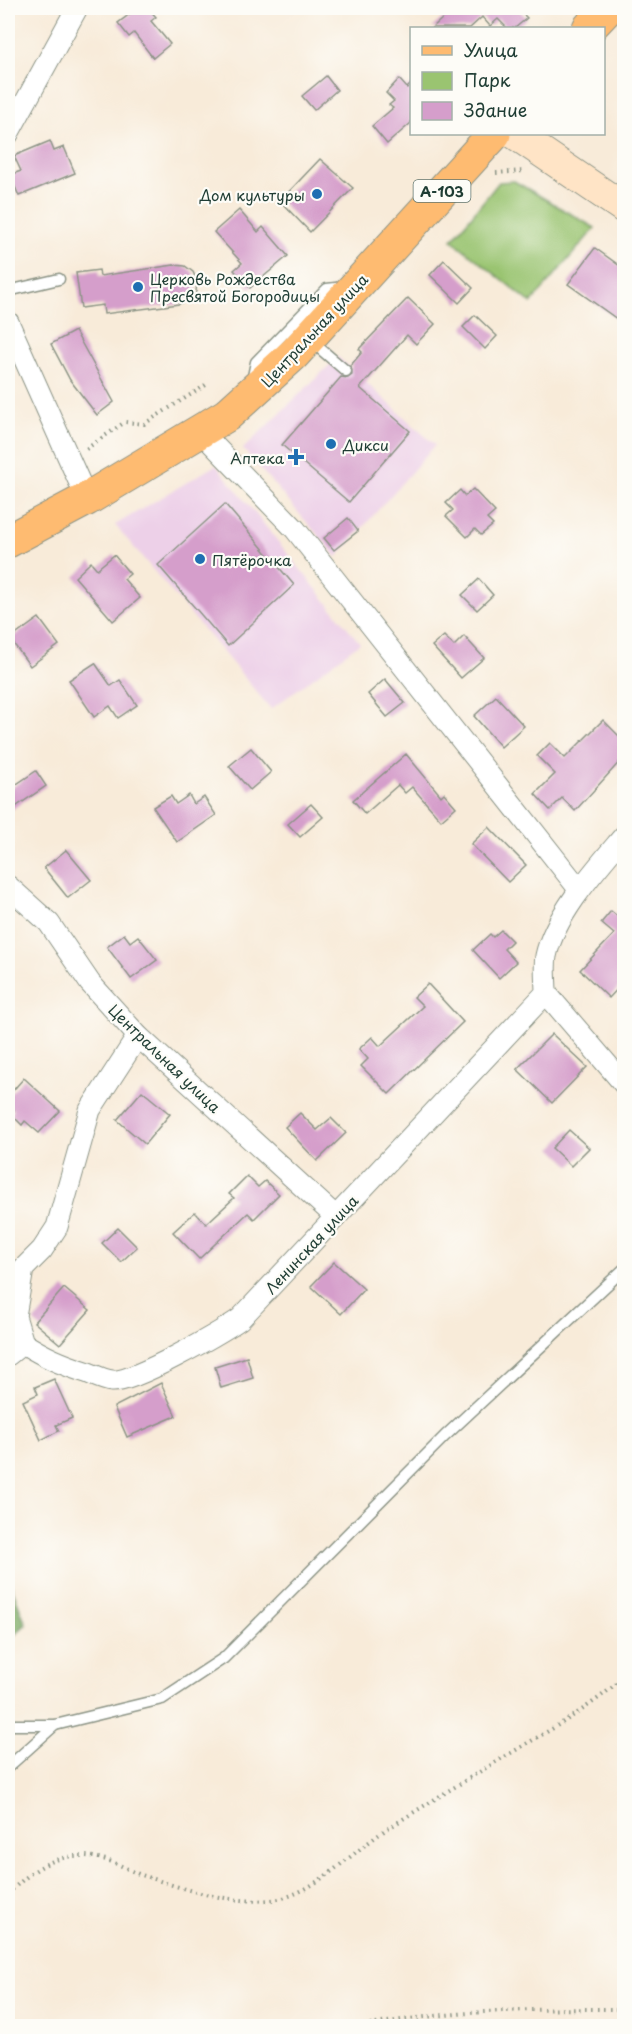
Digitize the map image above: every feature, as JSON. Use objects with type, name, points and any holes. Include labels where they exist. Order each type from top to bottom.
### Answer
[{"type":"main road","points":[[590,27],[608,8]]},
{"type":"main road","name":"Центральная улица","points":[[8,541],[87,499],[201,432],[247,398],[308,339],[493,135]]},
{"type":"main road","points":[[516,135],[624,208]]},
{"type":"street","points":[[8,134],[77,8]]},
{"type":"street","points":[[8,322],[87,499]]},
{"type":"street","points":[[201,432],[295,529],[579,889]]},
{"type":"street","points":[[624,836],[579,889],[546,956],[546,993],[624,1084]]},
{"type":"street","name":"Центральная улица","points":[[8,886],[49,923],[90,983],[138,1036],[336,1217]]},
{"type":"street","name":"Ленинская улица","points":[[15,1349],[114,1382],[147,1372],[212,1338],[240,1319],[546,993]]},
{"type":"street","points":[[15,1349],[15,1265],[42,1250],[57,1227],[90,1110],[138,1036]]},
{"type":"lane","points":[[8,291],[59,279]]},
{"type":"lane","points":[[247,398],[256,362],[327,289],[356,286]]},
{"type":"lane","points":[[308,339],[346,371]]},
{"type":"lane","points":[[8,1725],[55,1725],[162,1699],[225,1658],[445,1436],[624,1269]]},
{"type":"lane","points":[[8,1767],[55,1725]]},
{"type":"path","points":[[72,469],[90,444],[125,422],[144,424],[206,385]]},
{"type":"path","points":[[8,1894],[24,1877],[48,1861],[79,1855],[110,1861],[144,1876],[226,1898],[250,1901],[280,1899],[303,1889],[391,1826],[594,1704],[624,1677]]},
{"type":"path","points":[[364,2026],[422,2016],[518,2009],[624,2009]]},
{"type":"shaded area","points":[[338,357],[435,445],[337,557],[243,449]]},
{"type":"shaded area","points":[[216,465],[360,643],[271,709],[115,525]]},
{"type":"green space","points":[[514,181],[595,228],[531,303],[452,240],[499,182]]},
{"type":"green space","points":[[8,1577],[26,1624],[8,1641]]},
{"type":"building","points":[[138,8],[148,8],[156,17],[151,21],[170,44],[153,58],[134,33],[129,37],[118,23]]},
{"type":"building","points":[[435,8],[517,8],[527,18],[516,27],[506,27],[498,19],[490,26],[482,17],[471,27],[433,27],[444,17]]},
{"type":"building","points":[[326,76],[337,90],[314,110],[302,96]]},
{"type":"building","points":[[399,79],[407,88],[410,85],[410,124],[387,144],[372,126],[393,108],[389,105],[394,101],[386,93]]},
{"type":"building","points":[[50,141],[54,151],[64,147],[75,173],[19,196],[10,175],[21,171],[14,156]]},
{"type":"building","name":"Дом культуры","points":[[320,159],[353,188],[310,232],[280,201]]},
{"type":"building","points":[[239,210],[258,232],[263,227],[288,256],[250,288],[234,270],[242,263],[214,232]]},
{"type":"building","points":[[595,248],[624,269],[624,324],[568,284]]},
{"type":"building","points":[[444,260],[473,288],[459,303],[430,275]]},
{"type":"building","name":"Церковь Рождества Пресвятой Богородицы","points":[[174,265],[185,266],[193,272],[197,281],[196,292],[189,300],[179,304],[104,314],[103,305],[81,308],[76,273],[99,270],[100,276]]},
{"type":"building","points":[[408,298],[435,324],[416,344],[407,335],[360,388],[410,431],[349,502],[282,445],[341,377],[348,378],[352,375],[351,365],[362,352],[359,349]]},
{"type":"building","points":[[475,315],[497,336],[485,349],[463,327]]},
{"type":"building","points":[[75,331],[114,402],[97,415],[70,380],[51,344]]},
{"type":"building","points":[[473,489],[495,512],[487,519],[493,525],[481,535],[475,529],[467,537],[446,516],[453,510],[446,503],[460,490],[465,496]]},
{"type":"building","points":[[225,504],[294,585],[228,646],[158,565]]},
{"type":"building","points":[[348,518],[358,531],[334,550],[324,538]]},
{"type":"building","points":[[114,555],[130,574],[124,579],[140,598],[113,621],[75,577],[91,562],[97,569]]},
{"type":"building","points":[[479,579],[493,595],[477,610],[462,595]]},
{"type":"building","points":[[39,618],[59,645],[30,666],[10,639]]},
{"type":"building","points":[[444,636],[454,646],[464,636],[484,658],[461,678],[432,646]]},
{"type":"building","points":[[95,663],[111,686],[120,680],[137,705],[118,718],[110,706],[94,717],[69,680]]},
{"type":"building","points":[[385,679],[405,703],[387,717],[368,694]]},
{"type":"building","points":[[496,696],[524,726],[501,747],[474,716]]},
{"type":"building","points":[[603,720],[624,741],[624,757],[575,811],[562,798],[550,810],[535,794],[555,774],[537,756],[550,743],[565,758]]},
{"type":"building","points":[[251,748],[271,772],[250,790],[229,766]]},
{"type":"building","points":[[406,754],[441,796],[444,793],[456,807],[441,820],[412,787],[405,793],[398,785],[365,814],[353,800]]},
{"type":"building","points":[[36,771],[46,786],[8,812],[8,790]]},
{"type":"building","points":[[189,795],[194,804],[204,797],[216,815],[177,842],[153,807],[171,796],[176,804]]},
{"type":"building","points":[[311,804],[323,817],[300,837],[288,824]]},
{"type":"building","points":[[489,827],[526,865],[508,882],[471,844]]},
{"type":"building","points":[[66,850],[91,880],[68,898],[44,868]]},
{"type":"building","points":[[611,911],[624,922],[624,982],[609,998],[580,970],[614,934],[601,923]]},
{"type":"building","points":[[501,930],[512,941],[504,949],[516,962],[499,978],[473,950],[490,934],[493,937]]},
{"type":"building","points":[[124,934],[130,942],[138,936],[157,960],[131,979],[107,947]]},
{"type":"building","points":[[428,984],[463,1022],[389,1094],[361,1066],[368,1059],[359,1049],[372,1037],[380,1046],[423,1006],[414,997]]},
{"type":"building","points":[[552,1034],[587,1067],[552,1103],[517,1069]]},
{"type":"building","points":[[24,1078],[60,1111],[39,1133],[25,1121],[22,1125],[11,1114],[14,1110],[8,1104],[8,1096]]},
{"type":"building","points":[[142,1091],[170,1114],[145,1144],[117,1120]]},
{"type":"building","points":[[300,1113],[317,1130],[331,1118],[346,1133],[317,1161],[285,1127]]},
{"type":"building","points":[[569,1130],[589,1148],[571,1166],[552,1148]]},
{"type":"building","points":[[247,1176],[258,1187],[265,1181],[279,1194],[254,1219],[248,1213],[199,1259],[173,1232],[195,1212],[206,1224],[234,1198],[229,1194]]},
{"type":"building","points":[[118,1228],[137,1247],[121,1262],[102,1243]]},
{"type":"building","points":[[334,1262],[364,1289],[341,1314],[311,1286]]},
{"type":"building","points":[[64,1288],[90,1310],[60,1344],[34,1322]]},
{"type":"building","points":[[247,1357],[253,1378],[221,1388],[215,1367]]},
{"type":"building","points":[[54,1379],[72,1418],[56,1425],[59,1431],[41,1440],[23,1401],[38,1394],[35,1387]]},
{"type":"building","points":[[161,1383],[176,1416],[127,1437],[114,1407]]},
{"type":"place","name":"Дом культуры","points":[[317,194]]},
{"type":"place","name":"Церковь Рождества Пресвятой Богородицы","points":[[138,287]]},
{"type":"place","name":"Дикси","points":[[331,444]]},
{"type":"place","name":"Аптека","points":[[296,457]]},
{"type":"place","name":"Пятёрочка","points":[[200,559]]}]
